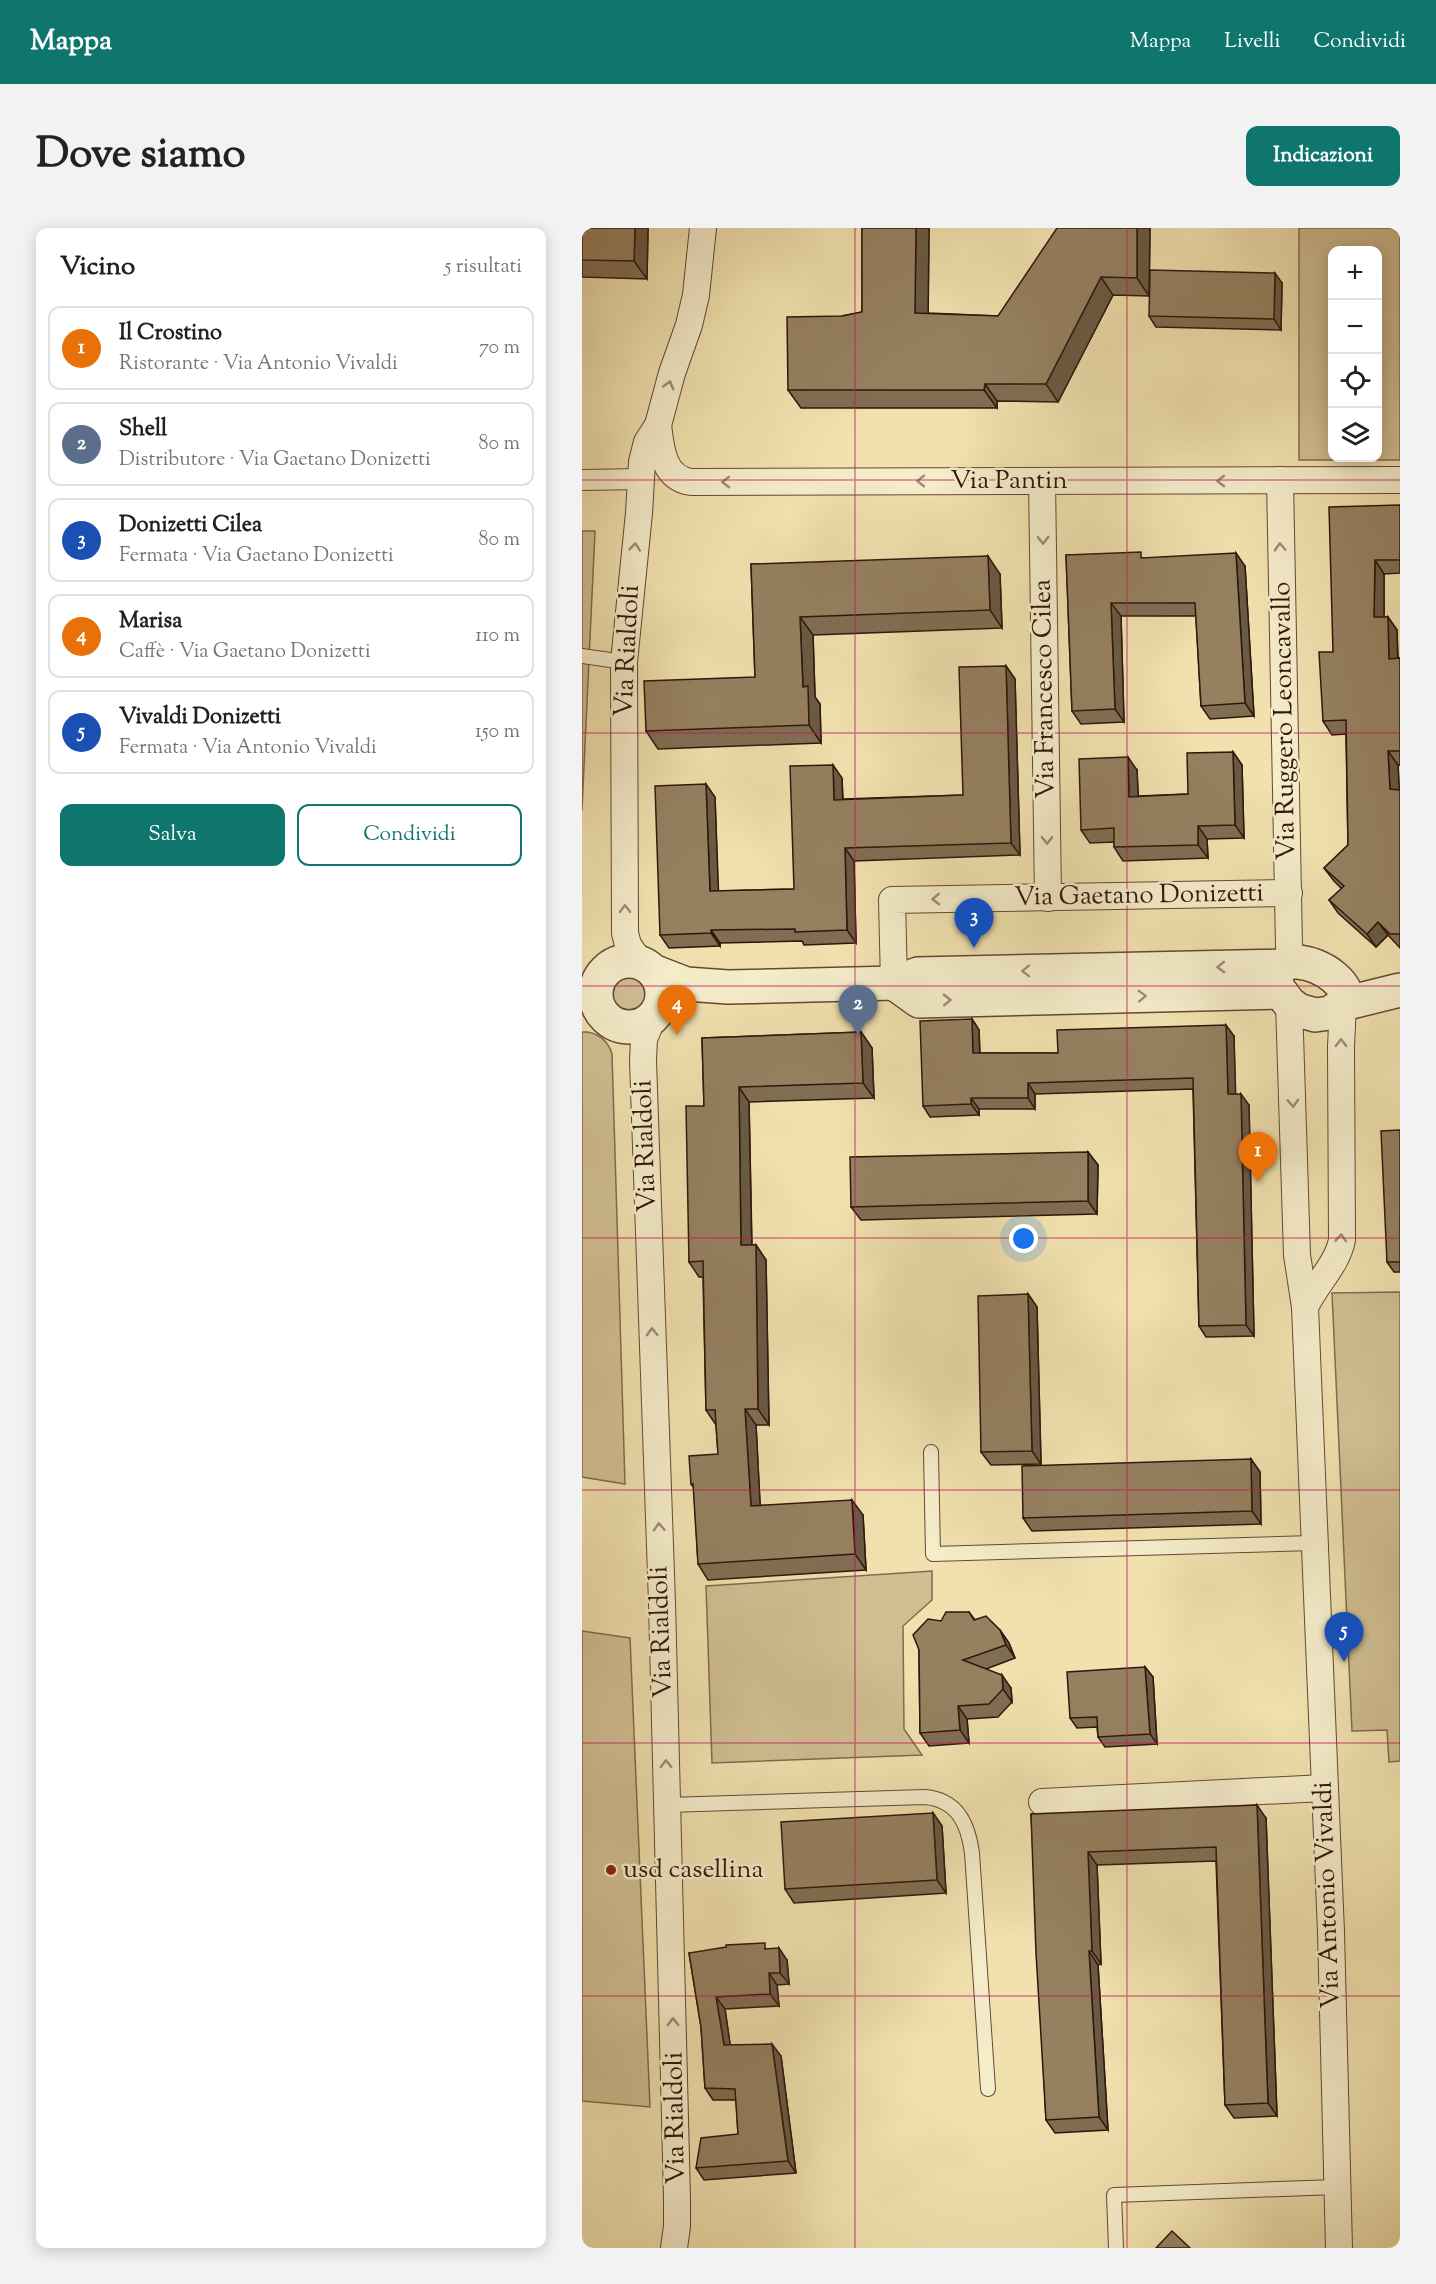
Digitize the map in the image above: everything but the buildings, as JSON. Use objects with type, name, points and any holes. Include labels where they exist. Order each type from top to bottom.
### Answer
[{"type":"street","points":[[658,425],[696,295],[703,228]]},
{"type":"street","name":"Via Rialdoli","points":[[658,425],[644,450],[624,662],[625,933],[628,945],[660,981],[662,995],[660,1006],[644,1039],[643,1061],[678,2226],[674,2248]]},
{"type":"street","name":"Via Pantin","points":[[658,425],[663,458],[674,475],[686,481],[1400,480]]},
{"type":"street","points":[[582,480],[640,479]]},
{"type":"street","name":"Via Ruggero Leoncavallo","points":[[1280,480],[1289,893],[1289,947],[1285,981]]},
{"type":"street","name":"Via Francesco Cilea","points":[[1042,481],[1048,898]]},
{"type":"street","name":"Via Gaetano Donizetti","points":[[894,983],[892,900],[1289,893]]},
{"type":"street","points":[[728,987],[677,1006],[653,1017],[644,1024],[626,1027],[593,1012],[599,1007],[591,982],[616,963],[628,960],[686,984],[728,987],[894,983],[918,975],[1285,981],[1308,965],[1337,989],[1400,990]]},
{"type":"street","points":[[1337,989],[1400,976]]},
{"type":"street","points":[[1285,981],[1298,1010],[1315,1015],[1330,1013],[1337,989]]},
{"type":"street","name":"Via Antonio Vivaldi","points":[[1285,981],[1298,1255],[1305,1307],[1313,1543],[1331,1932],[1339,2248]]},
{"type":"street","points":[[1305,1307],[1322,1277],[1334,1263],[1342,1240],[1341,1047],[1337,989]]},
{"type":"street","points":[[1298,1255],[1308,1269],[1322,1277]]},
{"type":"street","points":[[1042,1802],[1324,1788]]},
{"type":"lane","points":[[582,656],[624,662]]},
{"type":"lane","points":[[931,1452],[933,1554],[1313,1543]]},
{"type":"lane","points":[[667,1805],[925,1797],[936,1798],[955,1809],[967,1830],[972,1853],[988,2089]]},
{"type":"lane","points":[[1116,2248],[1114,2195],[1336,2187]]},
{"type":"shaded area","points":[[1299,228],[1400,228],[1400,460],[1382,460],[1382,246],[1328,246],[1328,460],[1299,460]]},
{"type":"shaded area","points":[[582,531],[595,531],[582,810]]},
{"type":"shaded area","points":[[628,975],[641,981],[647,994],[641,1007],[628,1013],[615,1007],[609,994],[615,981]]},
{"type":"shaded area","points":[[582,1032],[601,1037],[612,1054],[625,1484],[582,1477]]},
{"type":"shaded area","points":[[1400,1292],[1400,1761],[1389,1762],[1387,1730],[1352,1731],[1332,1293]]},
{"type":"shaded area","points":[[932,1571],[932,1600],[903,1626],[904,1729],[922,1755],[712,1763],[706,1586]]},
{"type":"shaded area","name":"usd casellina","points":[[582,1631],[630,1638],[650,2107],[582,2101]]},
{"type":"place","name":"Donizetti Cilea","points":[[974,948]]},
{"type":"place","name":"Marisa","points":[[677,1035]]},
{"type":"place","name":"Shell","points":[[858,1035]]},
{"type":"place","name":"Il Crostino","points":[[1258,1182]]},
{"type":"place","name":"Vivaldi Donizetti","points":[[1344,1662]]},
{"type":"place","name":"usd casellina","points":[[611,1870]]}]
